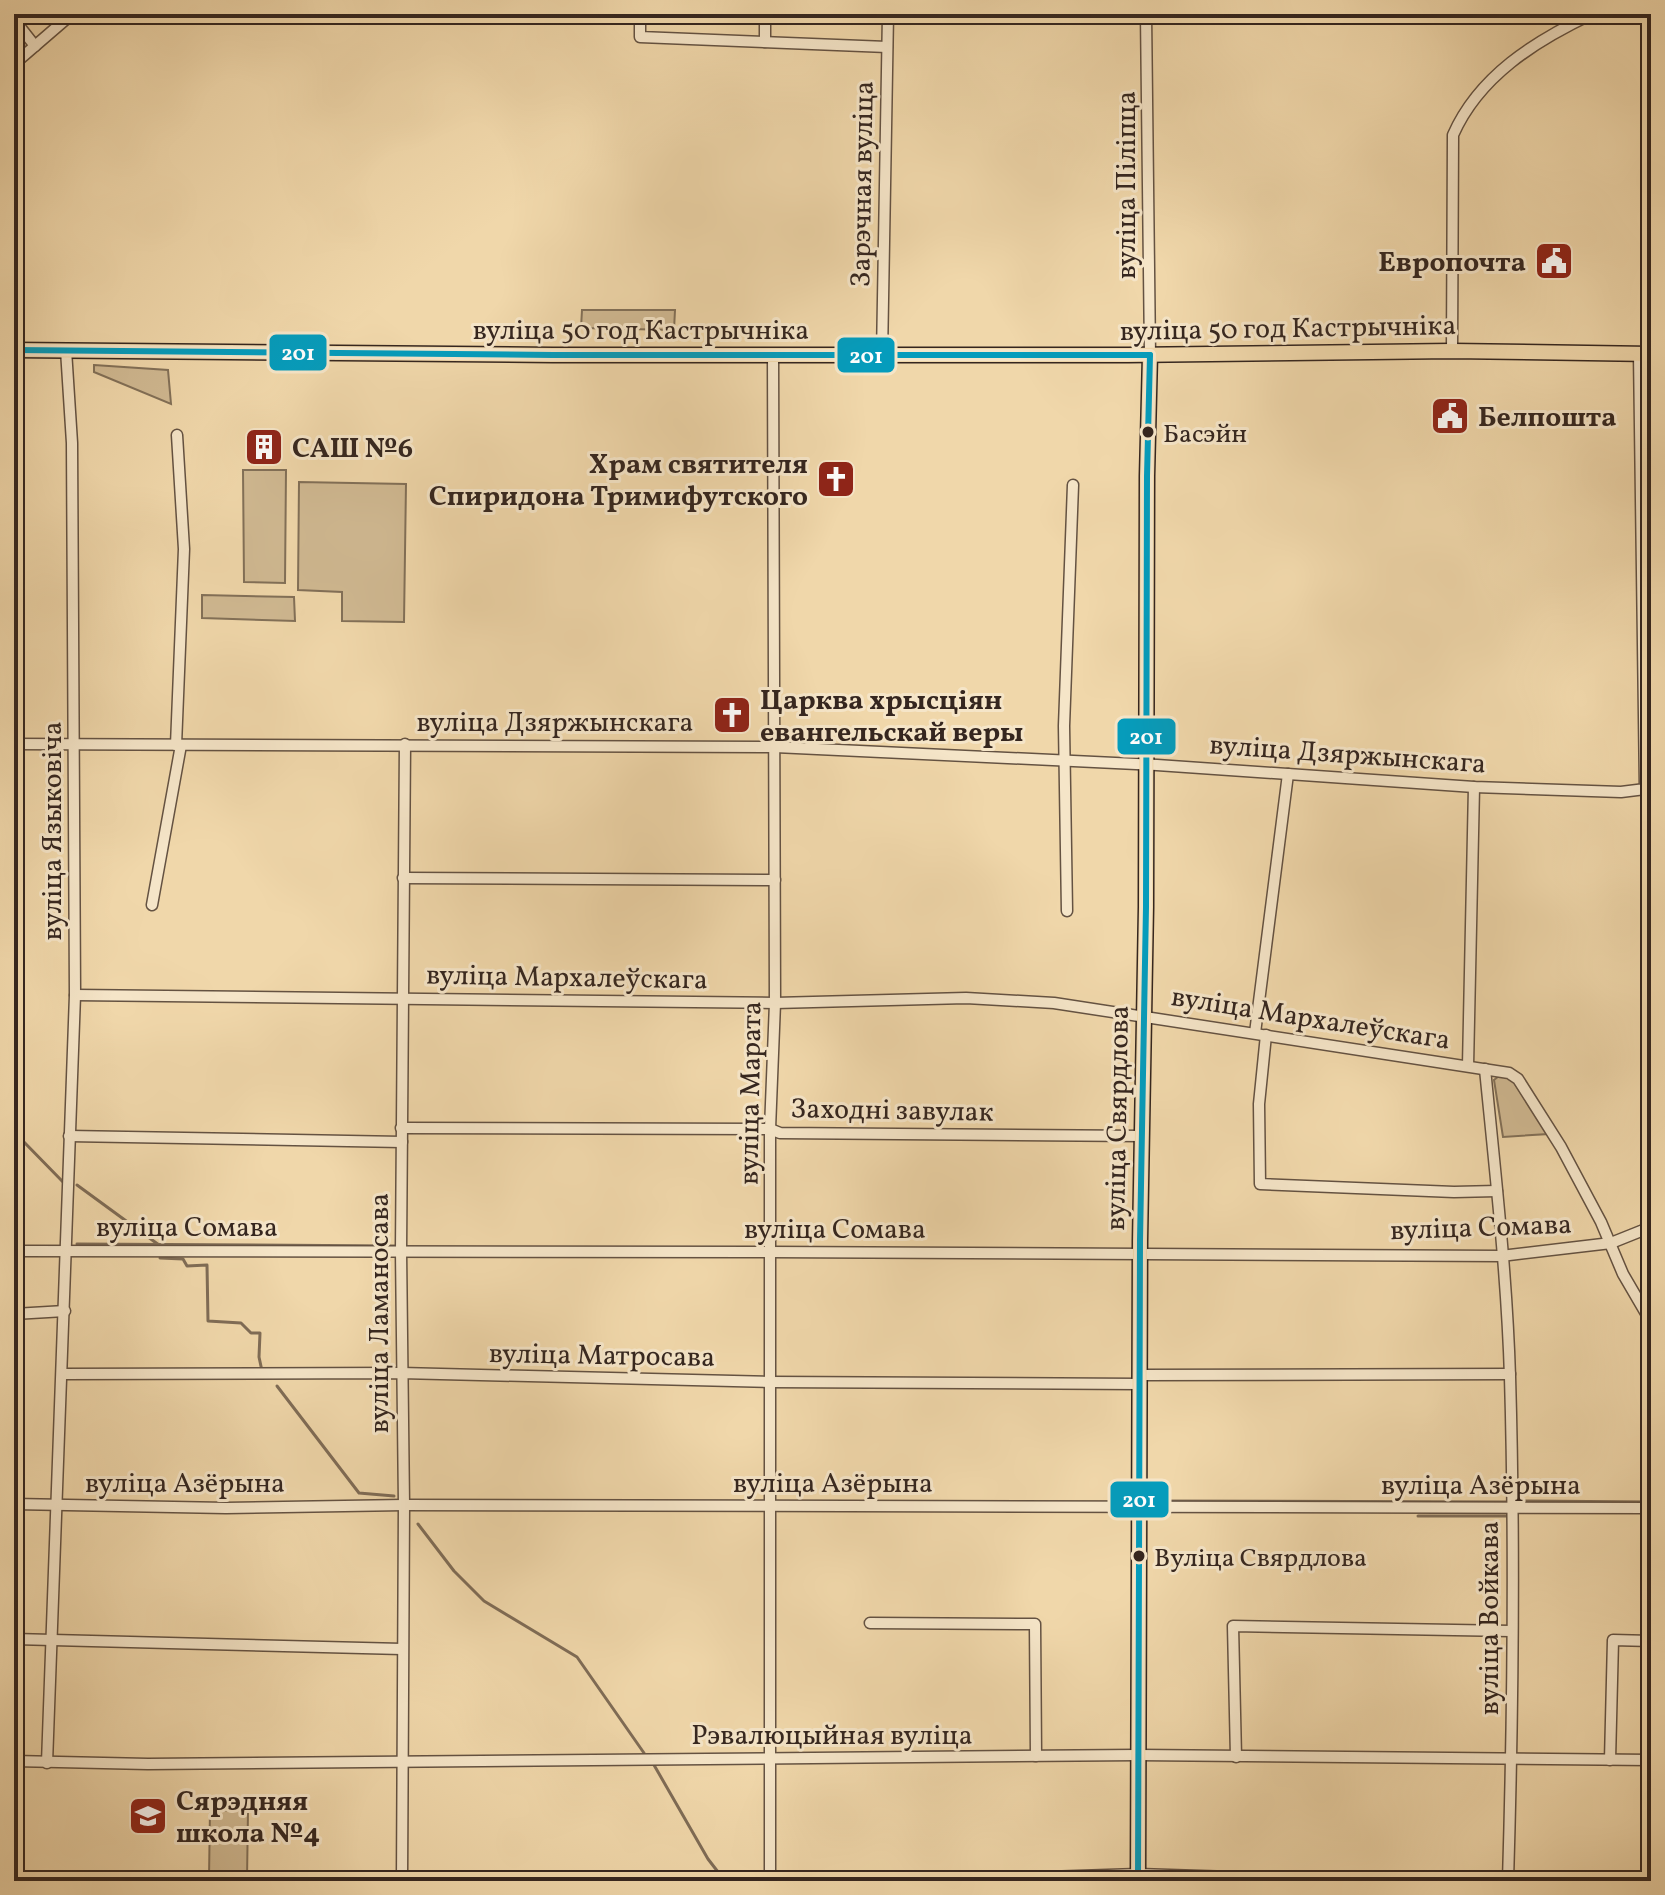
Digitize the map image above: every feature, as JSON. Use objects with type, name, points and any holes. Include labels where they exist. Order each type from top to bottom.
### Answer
[{"type":"main road","name":"вуліца 50 год Кастрычніка","points":[[14,350],[882,356],[1452,351],[1645,354]]},
{"type":"main road","name":"вуліца Свярдлова","points":[[1138,1877],[1140,1253],[1150,355]]},
{"type":"street","points":[[14,64],[72,14]]},
{"type":"street","points":[[640,14],[640,37],[887,47]]},
{"type":"street","points":[[765,14],[765,42]]},
{"type":"street","name":"Зарэчная вуліца","points":[[882,356],[888,14]]},
{"type":"street","name":"вуліца Піліпца","points":[[1146,14],[1150,355]]},
{"type":"street","points":[[1452,351],[1453,135],[1463,112],[1500,71],[1536,43],[1592,14]]},
{"type":"street","points":[[14,24],[35,46]]},
{"type":"street","name":"вуліца Языковіча","points":[[47,1763],[75,995],[72,443],[66,350]]},
{"type":"street","name":"вуліца Марата","points":[[770,1881],[770,1129],[775,1003],[773,354]]},
{"type":"street","name":"вуліца Дзяржынскага","points":[[14,744],[775,747],[1146,764],[1474,787],[1621,792],[1648,789],[1645,354]]},
{"type":"street","points":[[152,905],[178,745],[184,549],[177,435]]},
{"type":"street","points":[[1067,911],[1063,760],[1073,485]]},
{"type":"street","name":"вуліца Ламаносава","points":[[402,1881],[404,1505],[401,1128],[405,744]]},
{"type":"street","points":[[1288,774],[1260,1034],[1260,1184],[1497,1191]]},
{"type":"street","points":[[1468,1066],[1474,787]]},
{"type":"street","points":[[403,878],[775,880]]},
{"type":"street","name":"вуліца Мархалеўскага","points":[[75,995],[775,1003],[966,998],[1054,1003],[1144,1015],[1509,1073],[1518,1079],[1561,1147],[1611,1243],[1623,1274],[1651,1322]]},
{"type":"street","name":"вуліца Войкава","points":[[1485,1069],[1510,1374],[1512,1508],[1508,1881]]},
{"type":"street","name":"Заходні завулак","points":[[401,1128],[770,1129],[780,1133],[1142,1136]]},
{"type":"street","points":[[69,1136],[402,1142]]},
{"type":"street","name":"вуліца Сомава","points":[[14,1251],[1501,1256],[1611,1243],[1651,1227]]},
{"type":"street","points":[[14,1314],[65,1311]]},
{"type":"street","name":"вуліца Матросава","points":[[62,1374],[401,1373],[770,1382],[1510,1374]]},
{"type":"street","name":"вуліца Азёрына","points":[[14,1504],[226,1508],[404,1505],[1651,1508]]},
{"type":"street","points":[[870,1623],[1035,1624],[1036,1756]]},
{"type":"street","points":[[1236,1757],[1233,1626],[1511,1631]]},
{"type":"street","points":[[14,1639],[402,1649]]},
{"type":"street","points":[[1610,1760],[1613,1640],[1651,1641]]},
{"type":"street","name":"Рэвалюцыйная вуліца","points":[[14,1761],[1138,1755],[1651,1760]]},
{"type":"street","points":[[921,1881],[1138,1877],[1362,1881]]},
{"type":"shaded area","points":[[582,310],[675,310],[674,330],[581,328]]},
{"type":"shaded area","points":[[94,365],[168,370],[171,404],[94,372]]},
{"type":"shaded area","points":[[243,470],[286,470],[285,583],[244,582]]},
{"type":"shaded area","points":[[299,482],[406,484],[404,622],[342,621],[342,592],[298,590]]},
{"type":"shaded area","points":[[202,595],[294,597],[295,621],[202,618]]},
{"type":"shaded area","points":[[1499,1076],[1511,1078],[1548,1134],[1503,1137],[1494,1080]]},
{"type":"shaded area","points":[[210,1810],[248,1811],[247,1879],[209,1878]]},
{"type":"waterway","points":[[14,1096],[22,1140],[14,1146]]},
{"type":"waterway","points":[[22,1140],[64,1183]]},
{"type":"waterway","points":[[77,1185],[159,1245]]},
{"type":"waterway","points":[[77,1244],[396,1246]]},
{"type":"waterway","points":[[160,1258],[183,1259],[187,1266],[207,1265],[208,1321],[241,1323],[251,1333],[260,1333],[262,1371]]},
{"type":"waterway","points":[[277,1386],[359,1493],[394,1496]]},
{"type":"waterway","points":[[1154,1501],[1507,1502]]},
{"type":"waterway","points":[[1525,1501],[1651,1502]]},
{"type":"waterway","points":[[1418,1516],[1506,1516]]},
{"type":"waterway","points":[[418,1524],[454,1571],[484,1601],[577,1657],[644,1753]]},
{"type":"waterway","points":[[654,1765],[708,1859],[725,1881]]},
{"type":"transit line","name":"201","points":[[14,350],[553,355],[1150,355]]},
{"type":"transit line","name":"201","points":[[1138,1881],[1140,1241],[1150,355]]},
{"type":"place","name":"Европочта","points":[[1554,261]]},
{"type":"place","name":"Белпошта","points":[[1450,416]]},
{"type":"place","name":"Басэйн","points":[[1148,432]]},
{"type":"place","name":"САШ №6","points":[[264,447]]},
{"type":"place","name":"Храм святителя Спиридона Тримифутского","points":[[836,479]]},
{"type":"place","name":"Царква хрысціян евангельскай веры","points":[[732,715]]},
{"type":"place","name":"Вуліца Свярдлова","points":[[1139,1556]]},
{"type":"place","name":"Сярэдняя школа №4","points":[[148,1816]]}]
